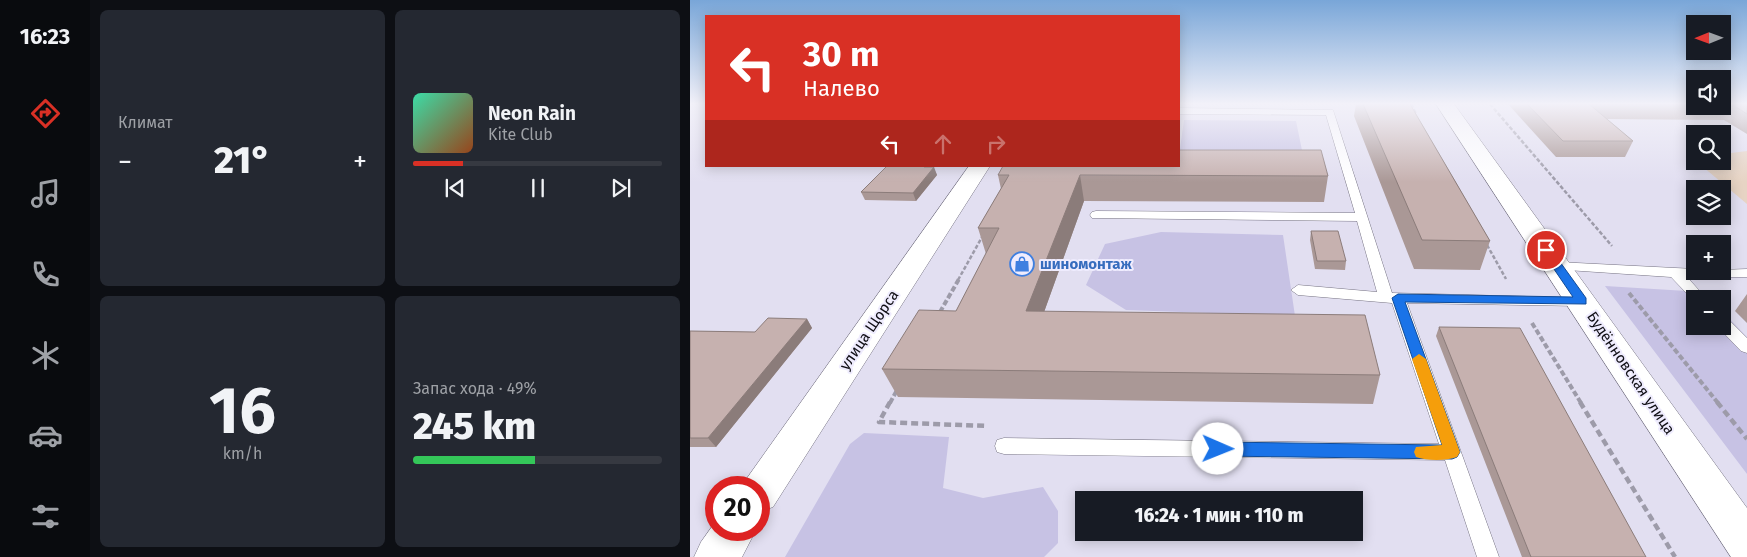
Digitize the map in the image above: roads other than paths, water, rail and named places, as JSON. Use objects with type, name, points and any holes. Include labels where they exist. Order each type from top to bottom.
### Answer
[{"type":"street","name":"Будённовская улица","points":[[1463,130],[1747,544]]},
{"type":"street","name":"улица Щорса","points":[[770,478],[979,167]]},
{"type":"street","points":[[716,557],[727,541]]},
{"type":"lane","points":[[1335,130],[1361,217],[1452,452],[1488,557]]},
{"type":"lane","points":[[1096,215],[1361,217]]},
{"type":"lane","points":[[1557,266],[1675,274],[1747,273]]},
{"type":"lane","points":[[1675,274],[1691,290]]},
{"type":"lane","points":[[1298,290],[1392,298],[1581,301]]},
{"type":"lane","points":[[1731,331],[1747,347]]},
{"type":"lane","points":[[1004,446],[1452,452]]},
{"type":"place","name":"шиномонтаж","points":[[1022,264]]}]
